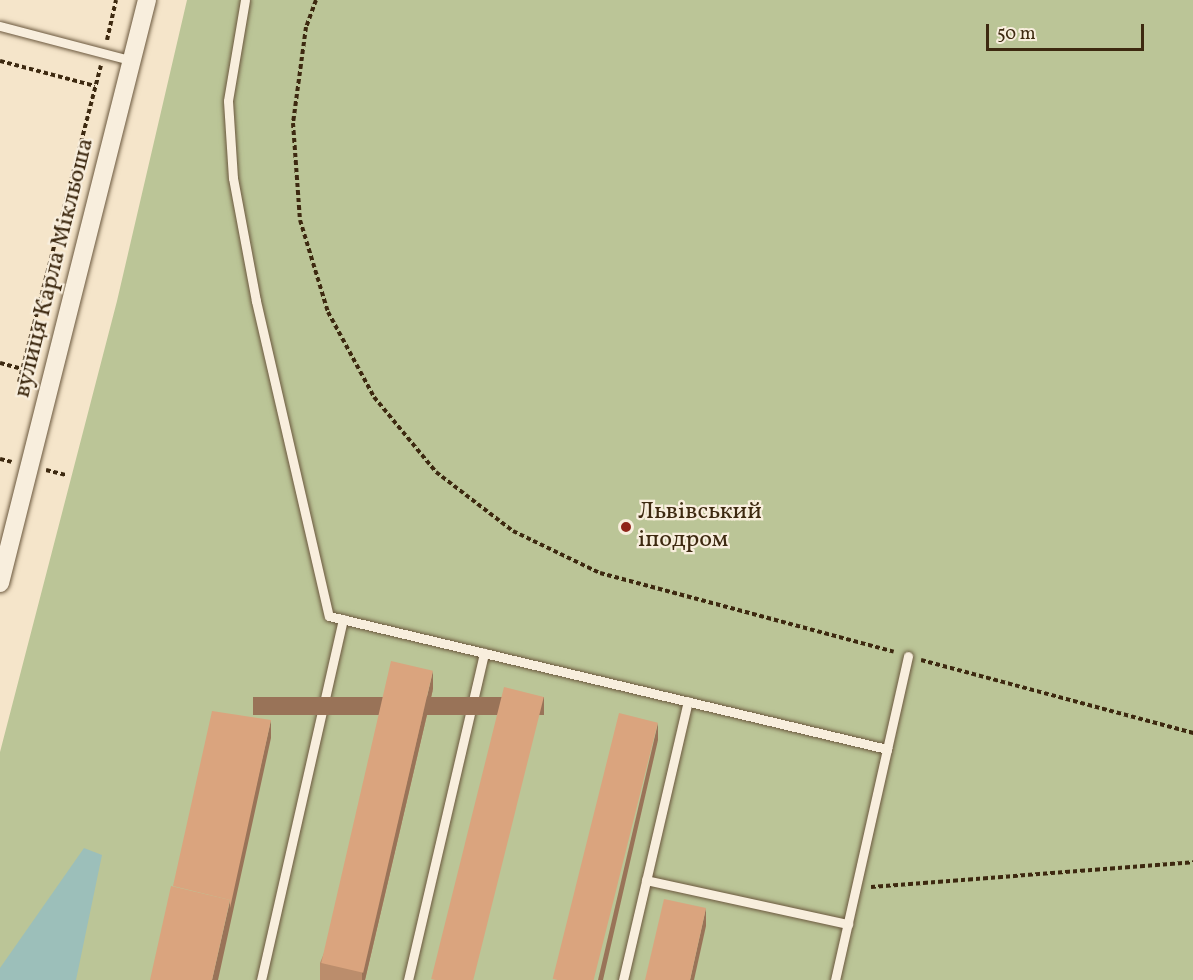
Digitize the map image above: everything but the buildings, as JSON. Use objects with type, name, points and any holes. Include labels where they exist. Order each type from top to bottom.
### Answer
[{"type":"street","name":"вулиця Карла Мікльоша","points":[[0,584],[134,61],[147,0]]},
{"type":"lane","points":[[244,0],[228,101],[233,178],[256,301],[328,616],[887,749]]},
{"type":"lane","points":[[0,26],[134,61]]},
{"type":"lane","points":[[261,980],[343,619]]},
{"type":"lane","points":[[408,980],[484,653]]},
{"type":"lane","points":[[835,980],[908,656]]},
{"type":"lane","points":[[623,980],[688,701]]},
{"type":"lane","points":[[646,880],[848,924]]},
{"type":"path","points":[[19,382],[104,55],[116,0]]},
{"type":"path","points":[[316,0],[306,27],[293,123],[300,220],[328,312],[374,397],[436,472],[513,531],[600,573],[1193,733]]},
{"type":"path","points":[[0,61],[96,86]]},
{"type":"path","points":[[0,363],[22,369]]},
{"type":"path","points":[[856,888],[1193,862]]},
{"type":"green space","name":"Львівський іподром","points":[[187,0],[1193,0],[1193,980],[0,980],[0,752],[117,301]]},
{"type":"water","points":[[84,848],[102,855],[76,980],[0,980],[0,968]]},
{"type":"place","name":"Львівський іподром","points":[[626,527]]}]
